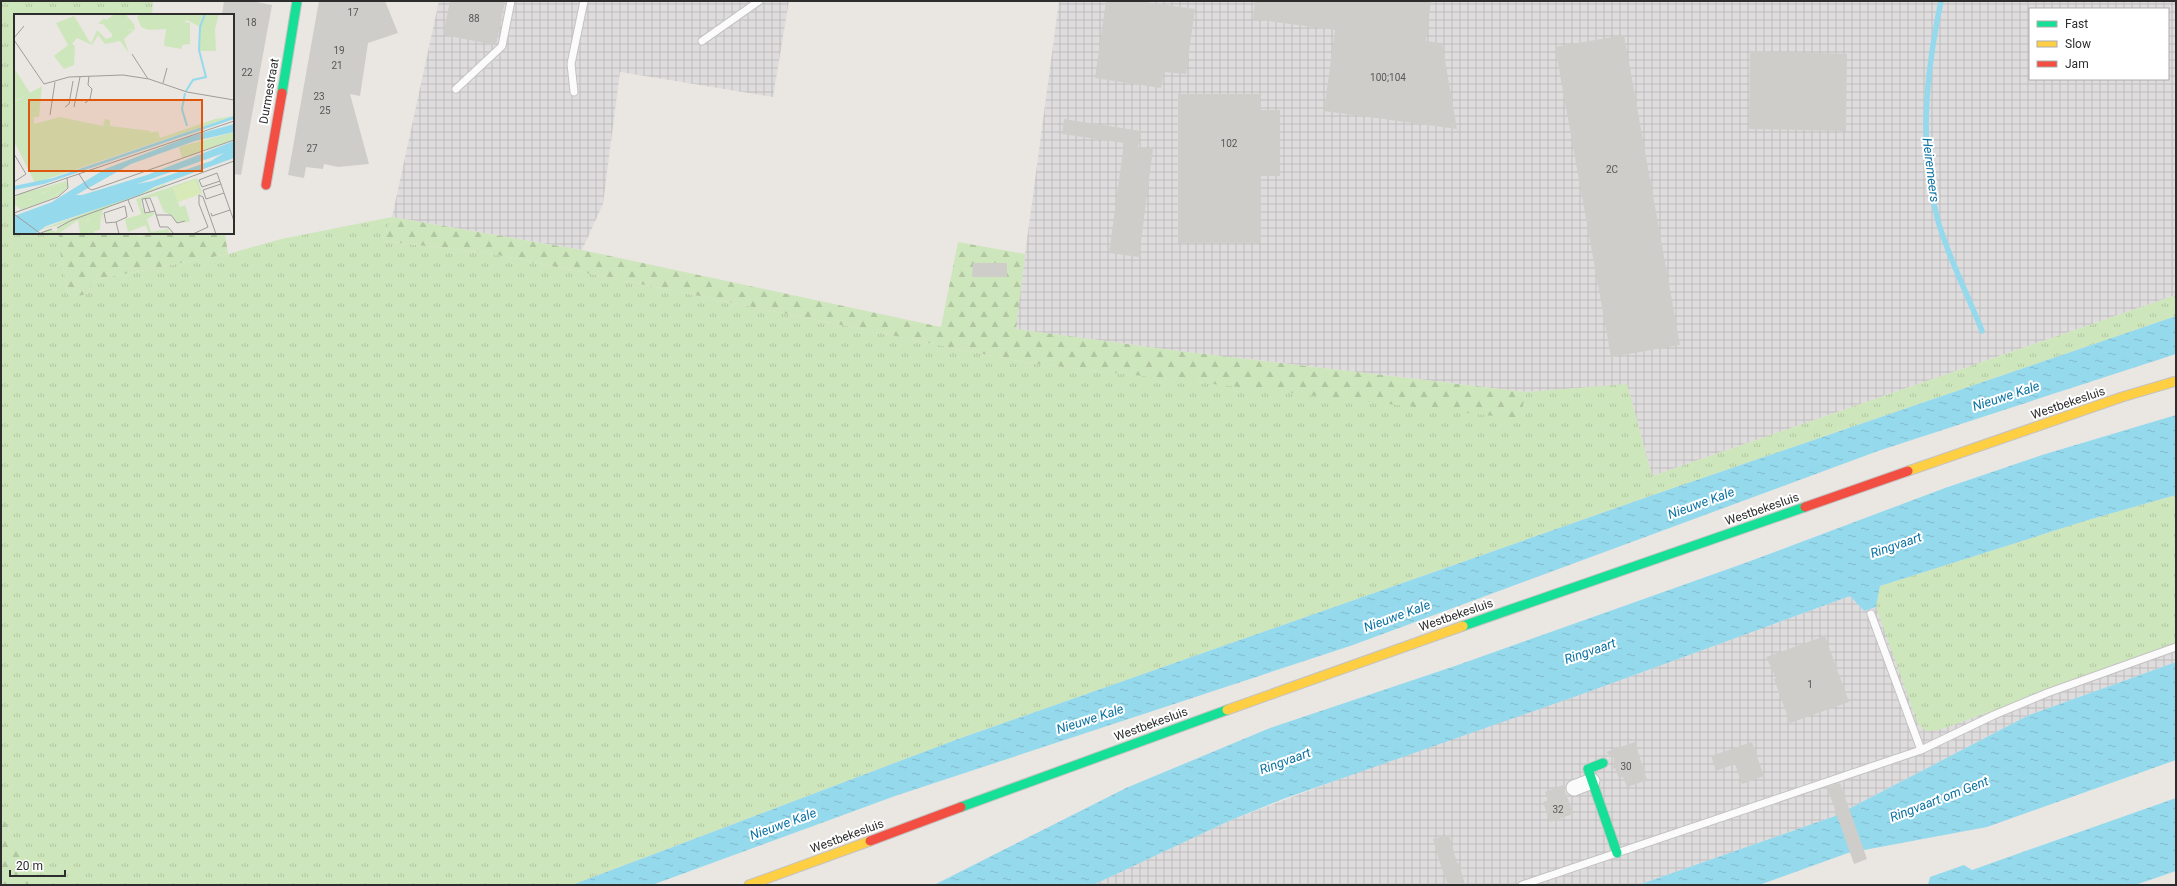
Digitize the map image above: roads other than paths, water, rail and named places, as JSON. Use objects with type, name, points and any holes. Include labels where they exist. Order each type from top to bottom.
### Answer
[{"type":"street","name":"Durmestraat","points":[[266,185],[297,1]]},
{"type":"street","name":"Westbekesluis","points":[[749,885],[1370,658],[2115,400],[2176,381]]},
{"type":"street","points":[[1603,763],[1588,769],[1617,853]]},
{"type":"street","points":[[1574,788],[1592,781]]},
{"type":"lane","points":[[456,89],[502,46],[511,1]]},
{"type":"lane","points":[[574,92],[571,64],[584,1]]},
{"type":"lane","points":[[702,41],[759,1]]},
{"type":"lane","points":[[1871,614],[1921,750]]},
{"type":"lane","points":[[1522,885],[1921,750],[1994,715],[2047,693],[2176,647]]},
{"type":"water","name":"Nieuwe Kale","points":[[2176,316],[2176,354],[1878,451],[1353,645],[895,796],[652,885],[572,885],[958,739],[1656,494]]},
{"type":"water","name":"Ringvaart","points":[[2176,415],[2176,495],[2088,520],[1880,586],[1876,607],[1864,611],[1850,596],[1588,692],[1283,799],[1229,821],[1093,885],[934,885],[1126,788],[1270,728],[1455,666],[1745,563],[1945,488],[2042,455]]},
{"type":"water","name":"Ringvaart om Gent","points":[[2176,662],[2176,760],[1987,827],[1848,853],[1759,885],[1638,885],[1835,816],[2029,715]]},
{"type":"water","points":[[2176,798],[2176,871],[2135,885],[1928,885],[1930,877],[1964,865],[1972,870]]},
{"type":"waterway","name":"Heiremeers","points":[[1941,1],[1931,56],[1928,83],[1926,111],[1928,166],[1932,194],[1942,235],[1982,331]]}]
